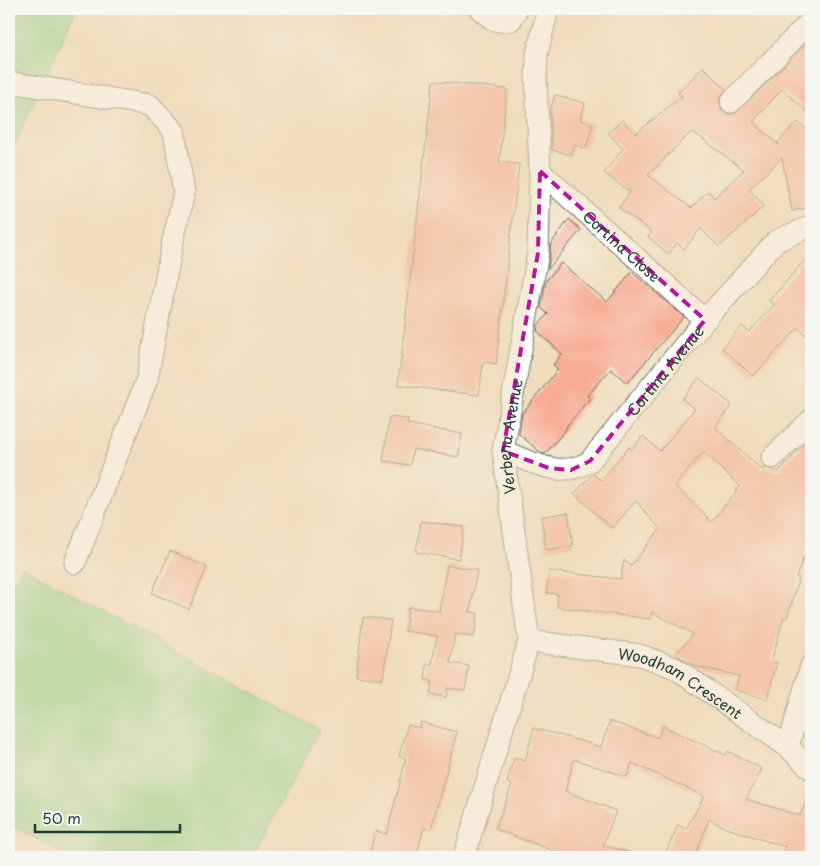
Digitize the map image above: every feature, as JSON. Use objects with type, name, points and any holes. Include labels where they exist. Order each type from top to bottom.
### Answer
[{"type":"street","points":[[480,9],[493,21],[500,23],[511,20],[517,9]]},
{"type":"street","name":"Verbena Avenue","points":[[471,854],[529,642],[503,451],[538,253],[540,171],[536,79],[537,54],[548,9]]},
{"type":"street","points":[[731,102],[811,21]]},
{"type":"street","points":[[9,82],[150,104],[174,131],[184,193],[172,245],[147,379],[75,563]]},
{"type":"street","name":"Cortina Close","points":[[540,171],[705,320]]},
{"type":"street","name":"Cortina Avenue","points":[[503,451],[560,471],[581,467],[590,461],[705,320],[776,241],[811,226]]},
{"type":"street","points":[[772,458],[811,420]]},
{"type":"street","name":"Woodham Crescent","points":[[529,642],[640,655],[675,668],[788,747],[811,769]]},
{"type":"street","points":[[788,747],[811,666]]},
{"type":"highlighted area","points":[[540,171],[705,320],[590,461],[571,470],[549,468],[503,451],[538,253]]},
{"type":"green space","points":[[9,9],[76,9],[9,157]]},
{"type":"green space","points":[[22,567],[320,730],[252,857],[70,857],[9,824],[9,592]]},
{"type":"building","points":[[811,39],[811,115],[782,89],[753,122],[779,145],[778,142],[797,122],[811,133],[811,207],[792,211],[782,158],[749,189],[764,206],[719,247],[701,228],[684,249],[677,243],[669,254],[648,237],[652,232],[619,208],[630,192],[604,173],[623,149],[608,133],[622,120],[635,134],[682,96],[678,93],[703,67],[726,89],[719,99],[722,111],[727,114],[735,114]],"holes":[[[692,131],[744,170],[714,198],[708,191],[691,208],[648,175]]]},
{"type":"building","points":[[433,81],[507,89],[499,162],[519,164],[496,364],[483,362],[479,395],[398,385]]},
{"type":"building","points":[[555,95],[585,103],[580,120],[593,124],[586,148],[574,145],[571,155],[552,150],[550,111]]},
{"type":"building","points":[[569,219],[581,230],[548,269],[551,244]]},
{"type":"building","points":[[811,253],[811,339],[798,328],[753,376],[722,348],[742,326],[749,332],[774,305],[769,301]]},
{"type":"building","points":[[561,263],[607,302],[632,272],[684,317],[627,383],[611,369],[587,396],[590,398],[545,454],[519,434],[522,414],[558,369],[553,365],[562,354],[537,331],[538,325],[548,314],[541,308],[546,281]]},
{"type":"building","points":[[699,378],[732,405],[715,427],[762,470],[764,467],[778,472],[811,437],[811,539],[796,577],[799,578],[787,618],[784,617],[771,662],[777,663],[767,699],[735,690],[739,676],[694,666],[678,656],[676,654],[693,634],[652,612],[651,619],[557,607],[558,594],[547,593],[549,571],[621,579],[624,560],[631,566],[660,529],[636,501],[612,528],[574,494],[593,474],[601,480],[629,447],[632,449],[643,436],[660,451],[695,409],[682,399]],"holes":[[[703,452],[740,486],[712,522],[675,486]]]},
{"type":"building","points":[[389,417],[408,419],[407,424],[462,434],[458,457],[413,449],[410,465],[383,461]]},
{"type":"building","points":[[568,512],[573,546],[546,550],[541,517]]},
{"type":"building","points":[[421,521],[464,527],[459,559],[416,552]]},
{"type":"building","points":[[170,551],[207,567],[189,609],[152,593]]},
{"type":"building","points":[[447,565],[477,570],[470,612],[478,613],[474,637],[455,634],[450,663],[469,666],[465,690],[447,688],[446,697],[430,694],[432,681],[425,680],[427,664],[432,664],[437,636],[405,631],[408,607],[439,611]]},
{"type":"building","points":[[363,617],[391,620],[383,679],[356,676]]},
{"type":"building","points":[[610,721],[658,738],[663,726],[725,755],[728,751],[762,769],[746,799],[800,816],[811,790],[811,857],[782,857],[786,847],[726,828],[709,819],[695,857],[664,857],[678,825],[686,829],[704,796],[632,763],[627,777],[574,759],[565,791],[616,811],[603,845],[632,853],[631,857],[570,857],[495,829],[512,785],[507,783],[514,758],[525,761],[534,728],[601,747]]},
{"type":"building","points":[[421,722],[457,732],[431,829],[424,828],[416,857],[369,857],[375,831],[387,834],[406,758],[399,756],[408,725],[420,728]]}]
